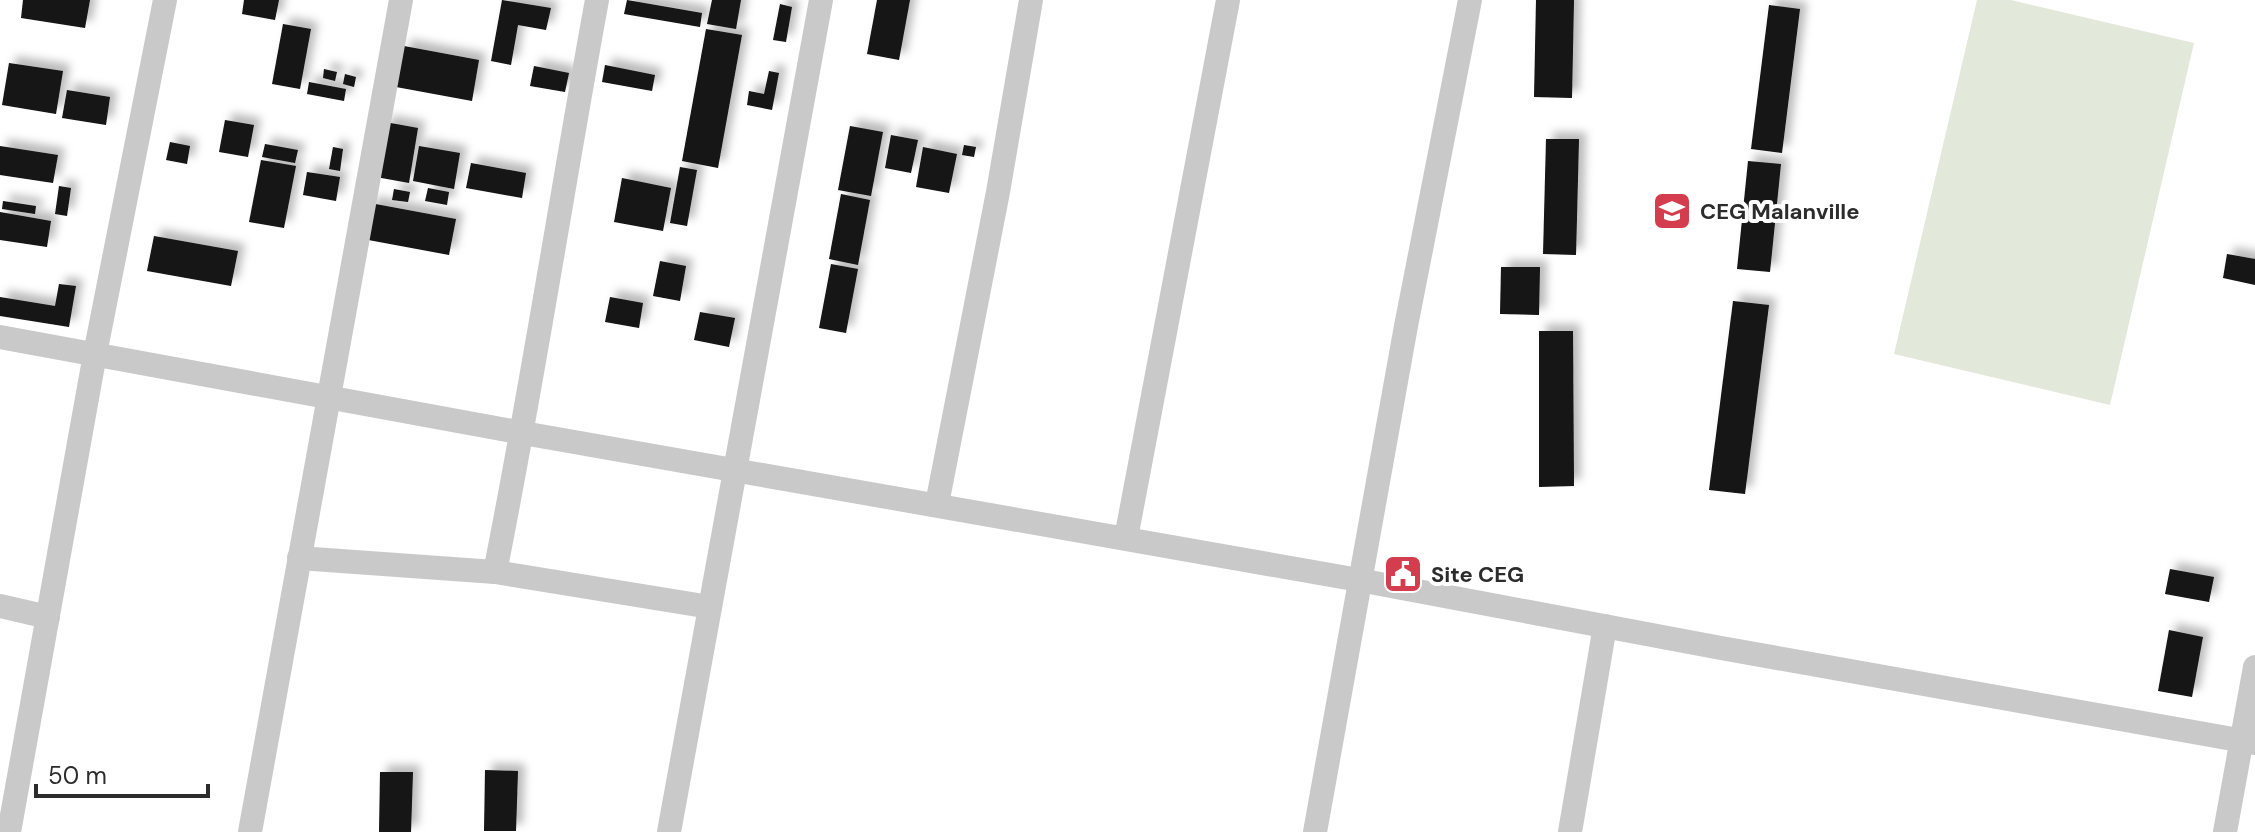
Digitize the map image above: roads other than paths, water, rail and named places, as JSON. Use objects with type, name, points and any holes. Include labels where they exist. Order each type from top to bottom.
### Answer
[{"type":"street","points":[[10,830],[95,354],[165,0]]},
{"type":"street","points":[[250,832],[401,0]]},
{"type":"street","points":[[495,572],[523,433],[597,0]]},
{"type":"street","points":[[669,832],[821,0]]},
{"type":"street","points":[[937,504],[998,192],[1031,0]]},
{"type":"street","points":[[1126,538],[1228,0]]},
{"type":"street","points":[[1315,832],[1359,580],[1470,0]]},
{"type":"street","points":[[0,337],[2248,742]]},
{"type":"street","points":[[299,558],[495,572],[710,607]]},
{"type":"street","points":[[0,606],[48,617]]},
{"type":"street","points":[[1570,832],[1605,626]]},
{"type":"street","points":[[2225,832],[2248,742],[2255,667]]},
{"type":"place","name":"CEG Malanville","points":[[1672,211]]},
{"type":"place","name":"Site CEG","points":[[1403,574]]}]
